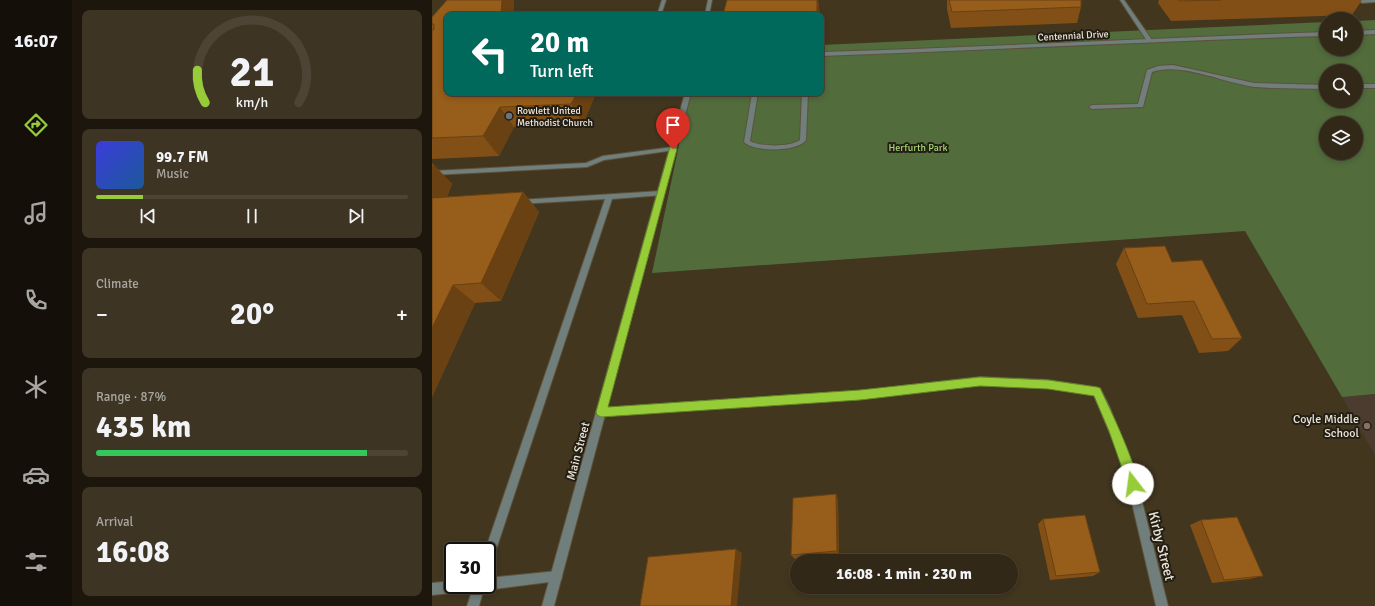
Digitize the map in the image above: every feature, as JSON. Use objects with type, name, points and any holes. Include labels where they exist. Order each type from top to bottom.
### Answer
[{"type":"street","points":[[660,12],[664,0]]},
{"type":"street","points":[[708,12],[710,0]]},
{"type":"street","points":[[1122,0],[1149,40]]},
{"type":"street","points":[[1360,0],[1362,2],[1375,1]]},
{"type":"street","points":[[1363,33],[1375,32]]},
{"type":"street","name":"Centennial Drive","points":[[824,54],[1319,34]]},
{"type":"street","points":[[1092,107],[1141,106],[1150,71],[1158,68],[1173,67],[1254,85],[1319,87]]},
{"type":"street","points":[[1363,86],[1375,86]]},
{"type":"street","name":"Main Street","points":[[548,606],[687,96]]},
{"type":"street","points":[[755,96],[747,142],[751,146],[758,147],[796,145],[803,140],[805,96]]},
{"type":"street","points":[[432,173],[587,165],[603,158],[673,149]]},
{"type":"street","points":[[514,202],[661,193]]},
{"type":"street","points":[[494,542],[609,196]]},
{"type":"street","name":"Kirby Street","points":[[601,412],[860,395],[980,381],[1048,384],[1097,391],[1129,469],[1162,606]]},
{"type":"street","points":[[496,583],[557,576]]},
{"type":"street","points":[[432,590],[444,589]]},
{"type":"street","points":[[473,606],[476,594]]},
{"type":"shaded area","name":"Coyle Middle School","points":[[1375,394],[1375,455],[1342,397]]},
{"type":"green space","name":"Herfurth Park","points":[[1375,20],[1375,394],[1342,397],[1245,231],[652,273],[689,96],[824,96],[824,45],[1319,22],[1319,56],[1363,56],[1363,21]]},
{"type":"building","points":[[447,0],[502,0],[501,12],[444,12],[444,96],[575,96],[571,104],[500,107],[483,136],[432,138],[432,30],[434,30],[434,24],[432,24],[432,17]]},
{"type":"building","points":[[727,0],[817,0],[817,12],[724,12]]},
{"type":"building","points":[[949,0],[1081,0],[1081,7],[952,12]]},
{"type":"building","points":[[1178,0],[1221,0],[1179,1]]},
{"type":"building","points":[[523,192],[481,283],[453,285],[432,328],[432,198]]},
{"type":"building","points":[[1165,246],[1172,262],[1202,260],[1242,338],[1212,339],[1194,301],[1147,304],[1124,248]]},
{"type":"building","points":[[836,494],[837,551],[791,554],[793,498]]},
{"type":"building","points":[[1085,515],[1100,572],[1056,576],[1043,519]]},
{"type":"building","points":[[1237,517],[1263,576],[1224,580],[1201,520]]},
{"type":"building","points":[[736,549],[731,606],[640,606],[648,557]]},
{"type":"place","name":"Rowlett United Methodist Church","points":[[509,116]]},
{"type":"place","name":"Coyle Middle School","points":[[1367,426]]},
{"type":"route","points":[[673,149],[601,412],[860,395],[980,381],[1048,384],[1097,391],[1114,430],[1129,469],[1133,484]]}]
